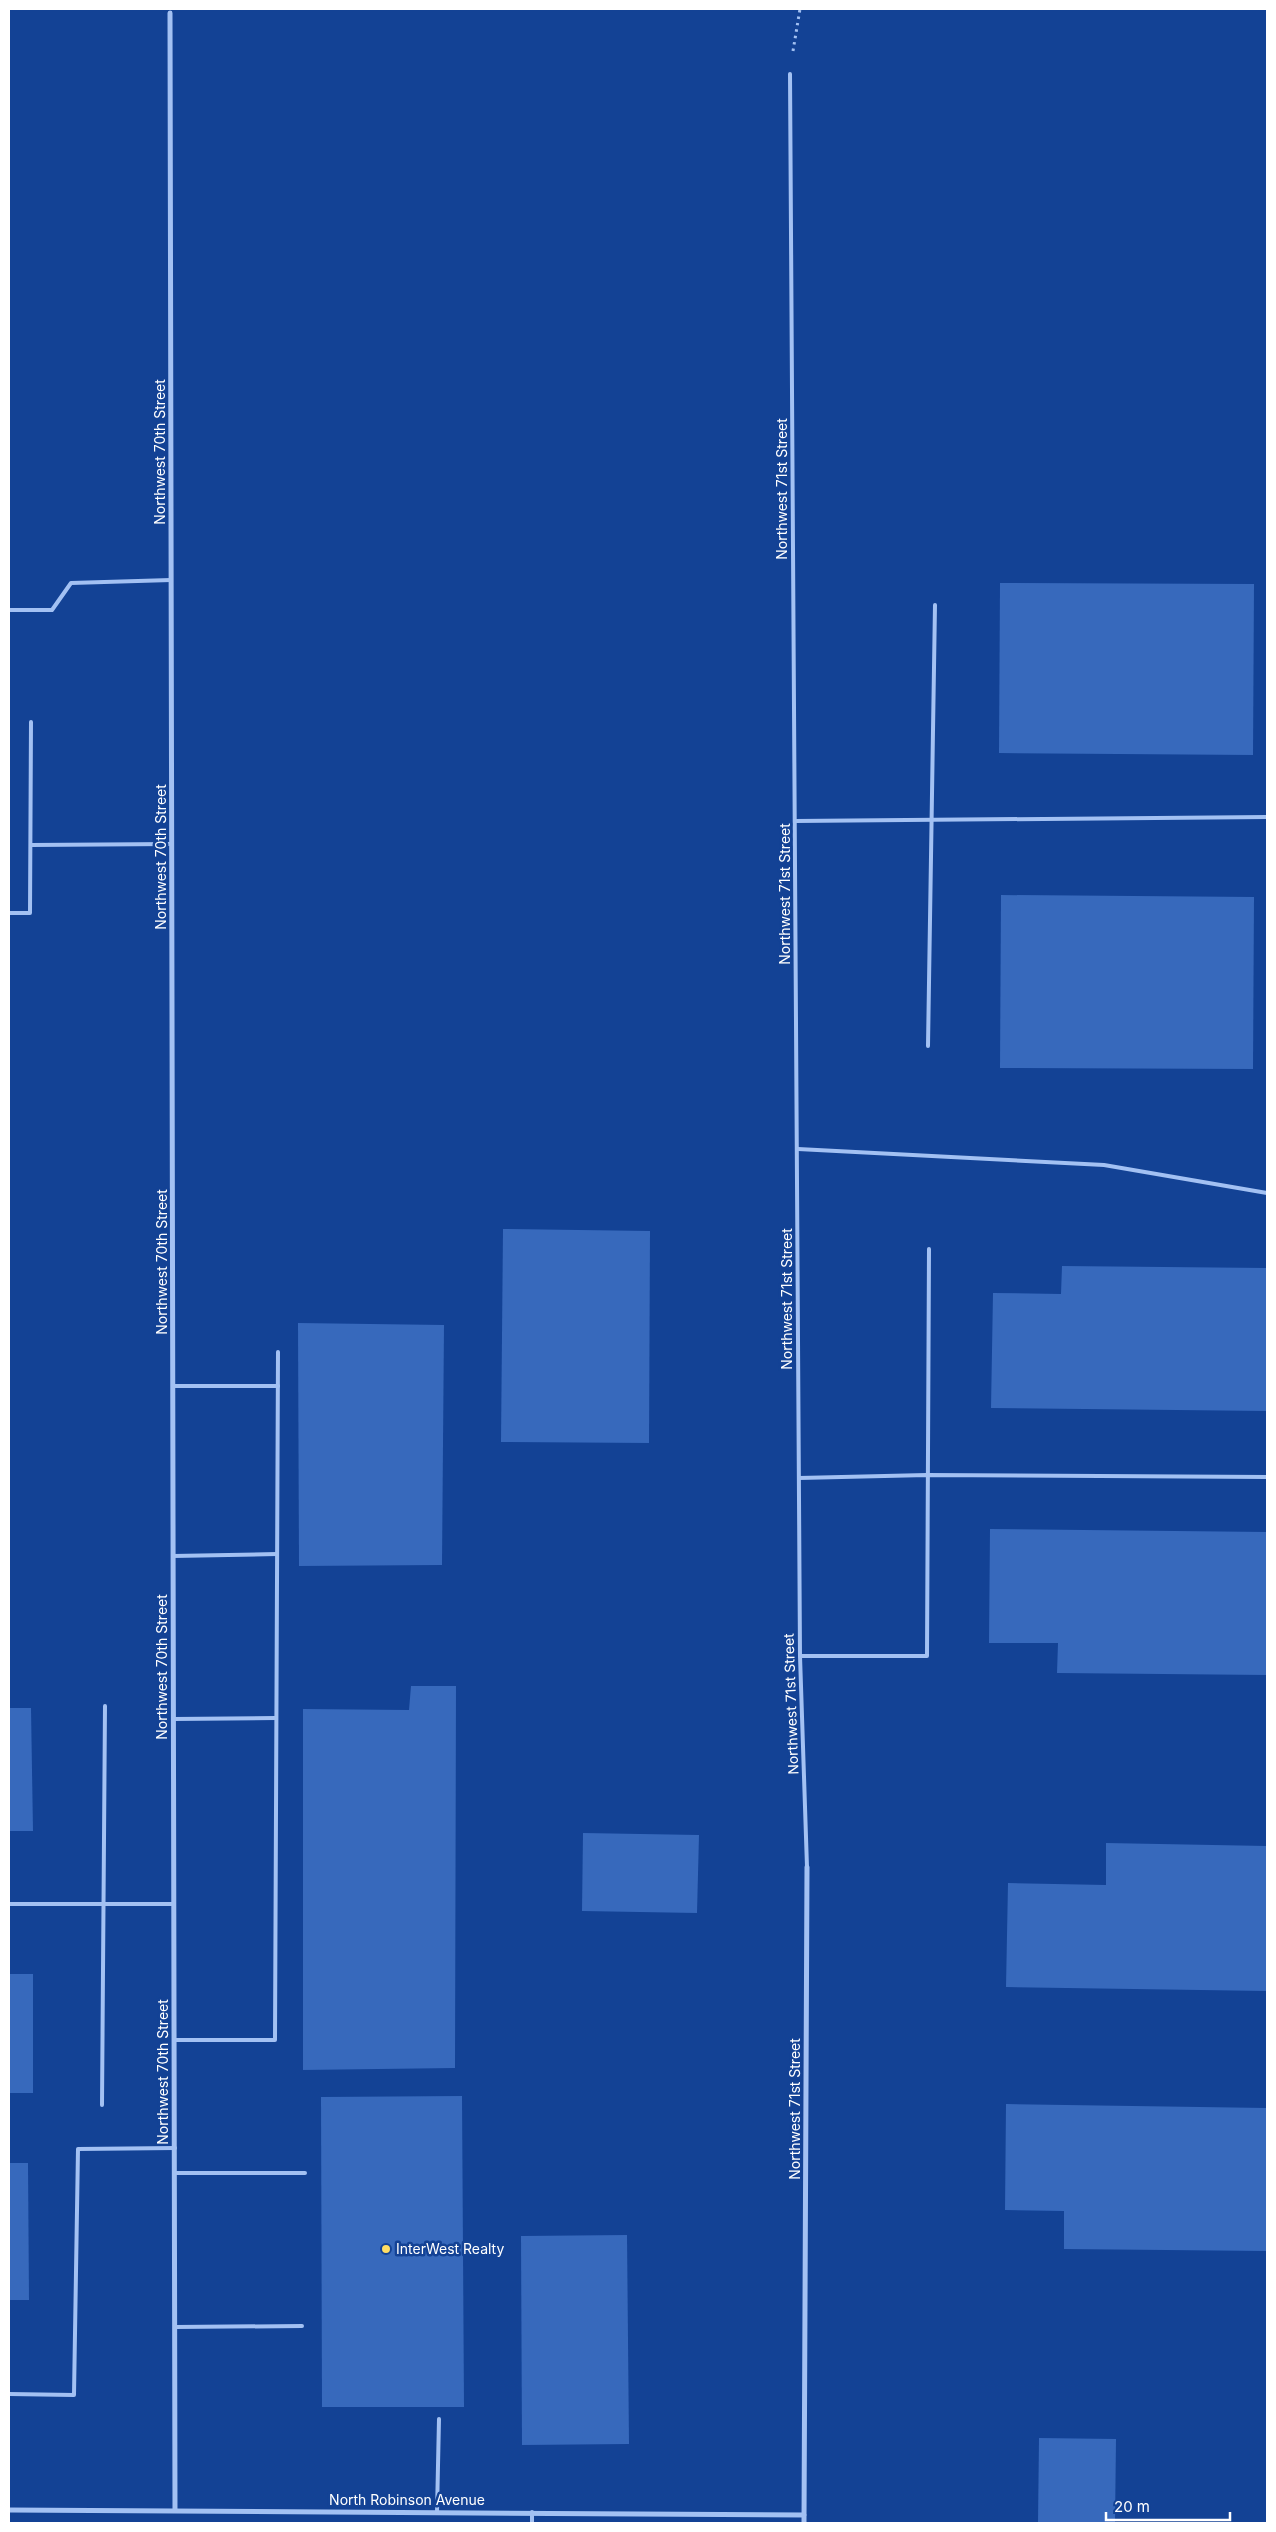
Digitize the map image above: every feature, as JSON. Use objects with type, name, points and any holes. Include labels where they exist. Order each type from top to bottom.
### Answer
[{"type":"street","name":"Northwest 70th Street","points":[[170,13],[175,2510]]},
{"type":"street","name":"Northwest 71st Street","points":[[804,2523],[807,1867]]},
{"type":"street","name":"North Robinson Avenue","points":[[9,2510],[804,2515]]},
{"type":"lane","name":"Northwest 71st Street","points":[[790,74],[800,1656],[807,1867]]},
{"type":"lane","points":[[9,610],[52,610],[71,583],[171,580]]},
{"type":"lane","points":[[928,1046],[935,605]]},
{"type":"lane","points":[[9,913],[30,913],[31,722]]},
{"type":"lane","points":[[795,821],[1267,818]]},
{"type":"lane","points":[[31,845],[172,844]]},
{"type":"lane","points":[[798,1149],[1104,1165],[1267,1194]]},
{"type":"lane","points":[[800,1656],[927,1656],[929,1249]]},
{"type":"lane","points":[[174,2040],[275,2040],[278,1352]]},
{"type":"lane","points":[[173,1386],[278,1386]]},
{"type":"lane","points":[[799,1478],[927,1475],[1267,1477]]},
{"type":"lane","points":[[173,1556],[277,1554]]},
{"type":"lane","points":[[102,2105],[105,1706]]},
{"type":"lane","points":[[174,1719],[276,1718]]},
{"type":"lane","points":[[9,1904],[174,1904]]},
{"type":"lane","points":[[9,2394],[74,2395],[78,2148],[174,2148]]},
{"type":"lane","points":[[174,2173],[305,2173]]},
{"type":"lane","points":[[175,2327],[302,2326]]},
{"type":"lane","points":[[437,2512],[439,2419]]},
{"type":"lane","points":[[532,2512],[532,2523]]},
{"type":"path","points":[[790,74],[800,9]]},
{"type":"building","points":[[1000,583],[1254,584],[1253,755],[999,753]]},
{"type":"building","points":[[1001,895],[1254,897],[1253,1069],[1000,1068]]},
{"type":"building","points":[[503,1229],[650,1231],[649,1443],[501,1442]]},
{"type":"building","points":[[1062,1266],[1267,1268],[1267,1411],[991,1408],[993,1293],[1061,1294]]},
{"type":"building","points":[[298,1323],[444,1325],[442,1565],[299,1566]]},
{"type":"building","points":[[990,1529],[1267,1532],[1267,1675],[1057,1673],[1058,1643],[989,1643]]},
{"type":"building","points":[[411,1686],[456,1686],[455,2068],[303,2070],[303,1709],[409,1710]]},
{"type":"building","points":[[9,1708],[31,1708],[33,1831],[9,1831]]},
{"type":"building","points":[[583,1833],[699,1835],[697,1913],[582,1911]]},
{"type":"building","points":[[1106,1843],[1267,1846],[1267,1991],[1006,1987],[1008,1883],[1106,1885]]},
{"type":"building","points":[[9,1974],[33,1974],[33,2093],[9,2093]]},
{"type":"building","points":[[462,2096],[464,2407],[322,2407],[321,2097]]},
{"type":"building","points":[[1006,2104],[1267,2108],[1267,2251],[1064,2249],[1064,2211],[1005,2210]]},
{"type":"building","points":[[9,2163],[28,2163],[29,2300],[9,2300]]},
{"type":"building","points":[[627,2235],[629,2444],[522,2445],[521,2236]]},
{"type":"building","points":[[1039,2438],[1116,2439],[1115,2523],[1038,2523]]},
{"type":"place","name":"InterWest Realty","points":[[386,2249]]}]
